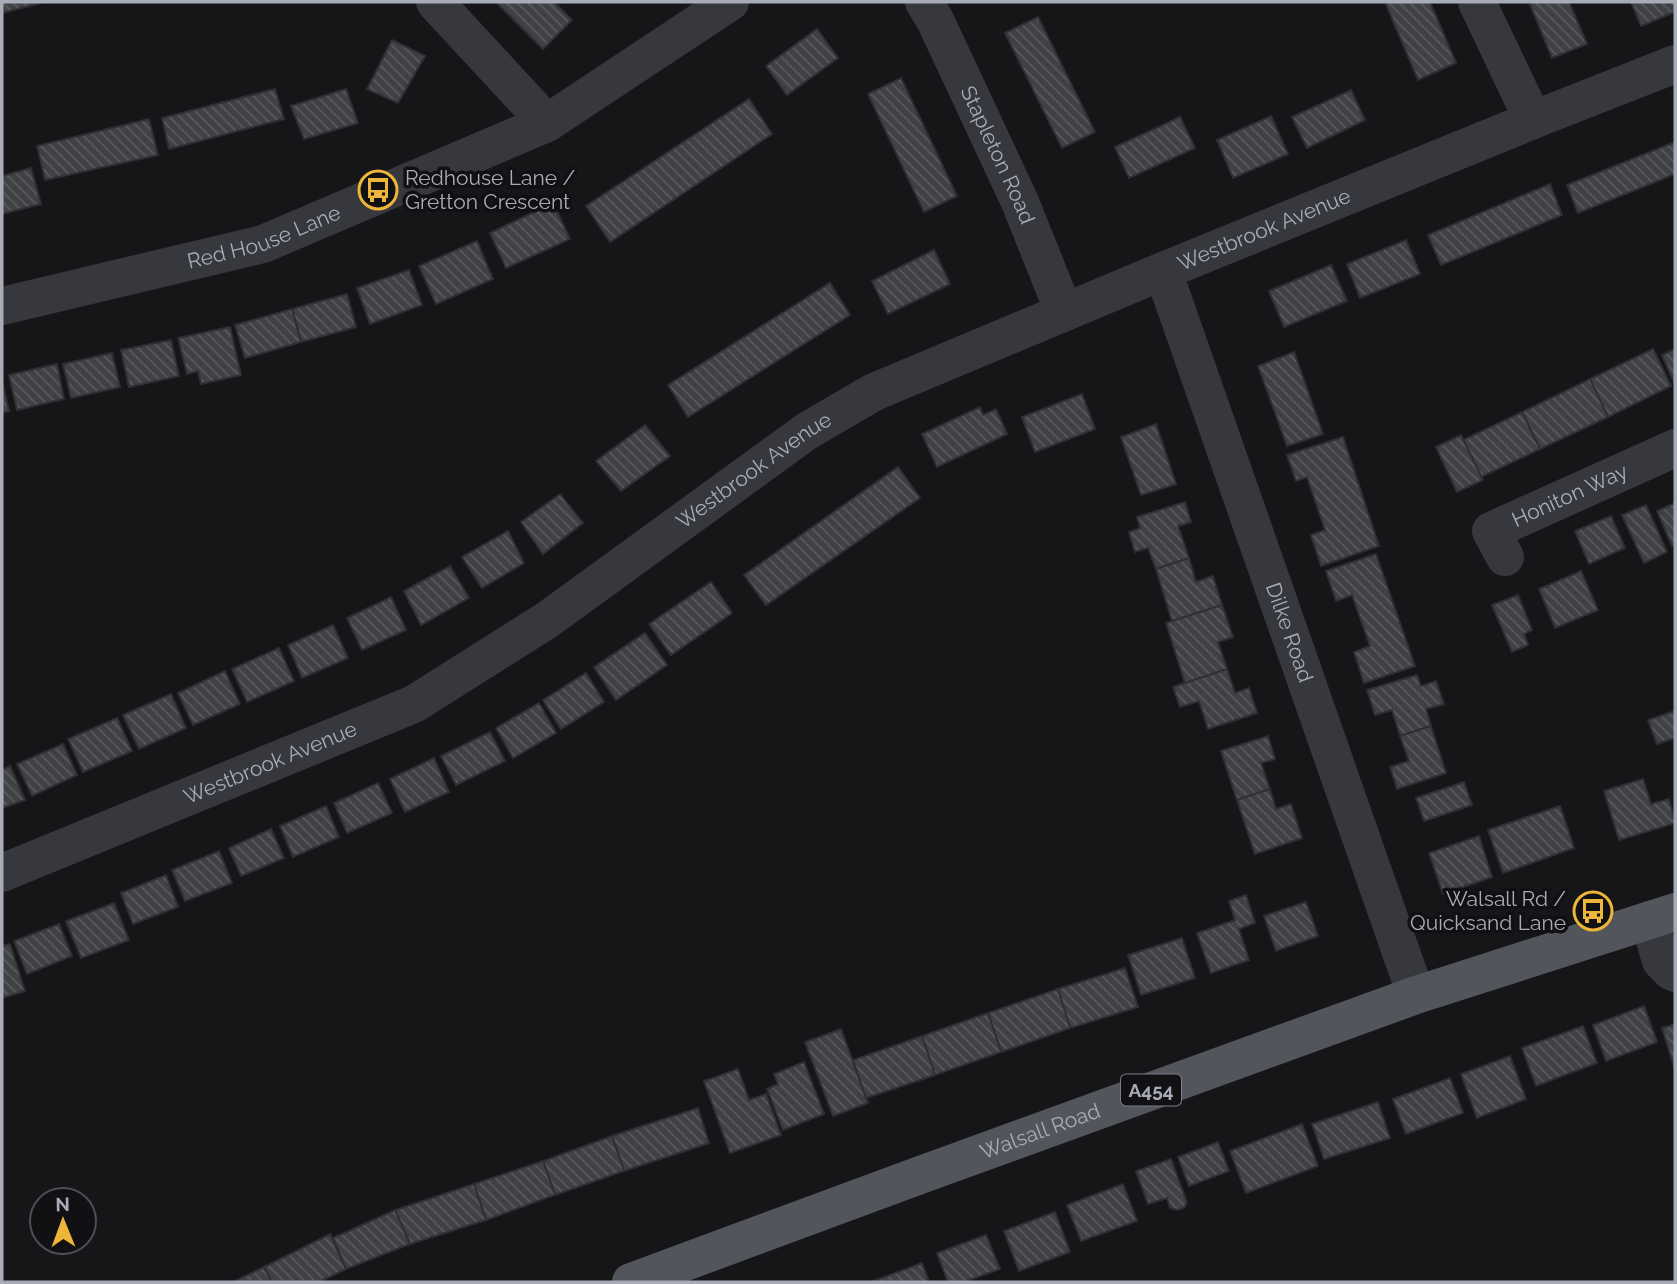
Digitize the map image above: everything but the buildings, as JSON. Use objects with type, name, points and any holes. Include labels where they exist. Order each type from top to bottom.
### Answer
[{"type":"main road","name":"Walsall Road","points":[[631,1282],[1416,995],[1662,916]]},
{"type":"street","points":[[435,2],[547,123]]},
{"type":"street","name":"Red House Lane","points":[[2,306],[263,244],[547,123],[730,2]]},
{"type":"street","name":"Stapleton Road","points":[[924,2],[935,20],[1020,202],[1064,312]]},
{"type":"street","points":[[1478,2],[1533,120]]},
{"type":"street","name":"Westbrook Avenue","points":[[2,873],[414,704],[547,620],[807,430],[874,392],[1675,64]]},
{"type":"street","name":"Dilke Road","points":[[1164,271],[1416,995]]},
{"type":"street","name":"Honiton Way","points":[[1505,558],[1491,531],[1675,448]]},
{"type":"street","name":"Walsall Road","points":[[1662,916],[1661,961],[1675,973]]},
{"type":"place","name":"Redhouse Lane / Gretton Crescent","points":[[378,190]]},
{"type":"place","name":"Walsall Rd / Quicksand Lane","points":[[1593,911]]}]
